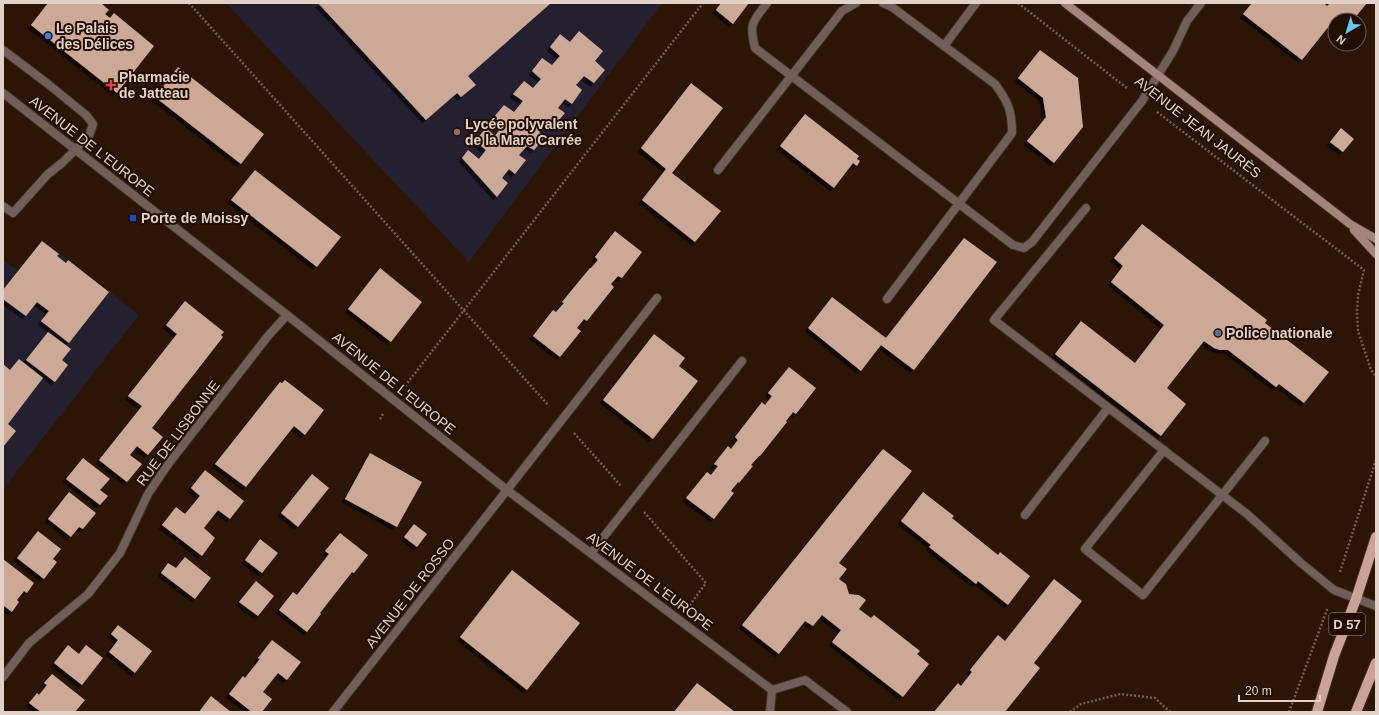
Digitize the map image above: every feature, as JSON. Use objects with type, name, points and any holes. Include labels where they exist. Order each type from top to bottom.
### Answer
[{"type":"main road","name":"D 57","points":[[1317,712],[1334,656],[1356,599],[1376,537]]},
{"type":"main road","points":[[1356,712],[1376,663]]},
{"type":"street","points":[[767,3],[753,22],[752,34],[755,48],[1013,244],[1024,248],[1032,242],[1142,100],[1173,51],[1187,21],[1201,3]]},
{"type":"street","points":[[718,170],[842,11],[856,3]]},
{"type":"street","points":[[883,3],[892,6],[995,84],[1010,107],[1012,120],[1012,133],[887,299]]},
{"type":"street","points":[[944,46],[976,3]]},
{"type":"street","name":"AVENUE JEAN JAURÈS","points":[[1065,3],[1350,224],[1376,239]]},
{"type":"street","points":[[3,50],[54,88],[86,115],[93,124],[89,136],[62,163],[48,174],[13,213],[3,206]]},
{"type":"street","name":"AVENUE DE L'EUROPE","points":[[3,93],[287,315],[506,490],[772,690]]},
{"type":"street","points":[[1086,208],[994,320],[1222,494],[1334,590],[1376,606]]},
{"type":"street","name":"AVENUE JEAN JAURÈS","points":[[1350,224],[1376,254]]},
{"type":"street","name":"AVENUE DE ROSSO","points":[[333,712],[657,298]]},
{"type":"street","name":"RUE DE LISBONNE","points":[[3,676],[29,643],[88,594],[93,588],[120,552],[148,494],[169,463],[268,336],[287,315]]},
{"type":"street","points":[[591,553],[742,361]]},
{"type":"street","points":[[1025,515],[1108,408]]},
{"type":"street","points":[[1164,450],[1085,549],[1143,595],[1265,441]]},
{"type":"street","points":[[770,712],[772,690],[805,680],[847,712]]},
{"type":"path","points":[[189,3],[706,583],[678,619]]},
{"type":"path","points":[[380,419],[703,3]]},
{"type":"path","name":"AVENUE JEAN JAURÈS","points":[[1018,3],[1364,270],[1357,306],[1358,331],[1371,370],[1376,376]]},
{"type":"path","points":[[1070,712],[1081,704],[1120,694],[1155,698],[1170,712]]},
{"type":"shaded area","name":"Lycée polyvalent de la Mare Carrée","points":[[226,3],[662,3],[469,262]]},
{"type":"shaded area","points":[[42,241],[139,315],[3,489],[3,260],[18,271]]},
{"type":"building","points":[[48,3],[101,3],[109,10],[105,14],[110,18],[114,13],[154,46],[117,93],[31,25]]},
{"type":"building","points":[[318,3],[551,3],[468,76],[476,85],[461,97],[457,93],[426,120]]},
{"type":"building","points":[[721,3],[749,3],[733,24],[716,10]]},
{"type":"building","points":[[1252,3],[1324,3],[1327,6],[1330,3],[1367,3],[1360,12],[1327,12],[1327,29],[1302,60],[1243,14]]},
{"type":"building","points":[[579,31],[603,51],[595,61],[605,70],[594,83],[584,76],[576,85],[582,90],[572,104],[565,99],[558,108],[565,113],[553,127],[547,121],[539,132],[545,137],[534,150],[527,146],[519,155],[526,160],[515,174],[509,169],[502,178],[508,183],[497,197],[462,158],[468,150],[479,159],[486,150],[475,141],[486,128],[495,136],[503,125],[494,117],[504,105],[514,112],[523,101],[513,94],[524,81],[533,88],[541,79],[532,71],[542,58],[552,65],[560,56],[550,47],[560,34],[570,42]]},
{"type":"building","points":[[1040,50],[1078,78],[1083,127],[1054,163],[1027,141],[1046,117],[1043,98],[1018,78]]},
{"type":"building","points":[[178,67],[264,134],[241,164],[155,97]]},
{"type":"building","points":[[691,83],[723,108],[672,173],[721,211],[695,242],[642,200],[666,169],[641,148]]},
{"type":"building","points":[[805,114],[859,156],[857,159],[860,161],[857,166],[853,163],[834,188],[780,146]]},
{"type":"building","points":[[1341,128],[1354,139],[1343,152],[1330,142]]},
{"type":"building","points":[[255,170],[341,237],[317,267],[231,200]]},
{"type":"building","name":"Police nationale","points":[[1142,224],[1267,320],[1265,323],[1329,372],[1304,403],[1279,384],[1276,387],[1228,350],[1214,348],[1204,341],[1167,388],[1186,404],[1161,436],[1055,354],[1081,321],[1135,363],[1164,325],[1111,282],[1123,266],[1114,258]]},
{"type":"building","points":[[615,231],[642,252],[622,278],[618,276],[611,284],[614,287],[587,321],[584,319],[577,328],[581,331],[560,357],[533,336],[553,310],[556,312],[564,303],[562,302],[598,260],[595,257]]},
{"type":"building","points":[[964,238],[997,262],[914,370],[881,345],[861,371],[808,328],[832,297],[886,338]]},
{"type":"building","points":[[42,241],[59,254],[57,256],[66,263],[68,260],[109,292],[69,343],[41,321],[49,311],[37,302],[26,316],[3,299],[3,290]]},
{"type":"building","points":[[380,268],[422,302],[391,342],[348,309]]},
{"type":"building","points":[[185,301],[224,332],[221,335],[223,337],[152,428],[163,437],[148,455],[137,446],[130,455],[142,464],[127,482],[99,460],[142,406],[128,396],[177,334],[166,325]]},
{"type":"building","points":[[48,332],[71,349],[62,360],[68,365],[55,382],[26,360]]},
{"type":"building","points":[[654,334],[685,358],[679,366],[698,381],[653,439],[603,400]]},
{"type":"building","points":[[19,359],[43,378],[8,424],[16,431],[3,447],[3,364],[10,370]]},
{"type":"building","points":[[789,367],[816,388],[796,414],[793,412],[786,421],[787,422],[751,465],[753,466],[731,491],[734,493],[714,519],[686,498],[707,472],[711,475],[718,466],[714,464],[728,446],[731,449],[738,440],[735,437],[762,402],[765,405],[772,396],[768,393]]},
{"type":"building","points":[[285,380],[324,410],[305,435],[294,426],[246,487],[215,464],[280,382],[282,383]]},
{"type":"building","points":[[883,449],[912,471],[839,563],[847,569],[839,579],[846,584],[849,594],[859,595],[866,600],[859,609],[871,618],[874,615],[920,651],[917,654],[929,664],[903,697],[832,642],[841,630],[822,615],[813,626],[805,621],[779,654],[742,625]]},
{"type":"building","points":[[370,453],[422,482],[397,527],[345,499]]},
{"type":"building","points":[[83,458],[110,479],[100,490],[108,496],[100,505],[66,479]]},
{"type":"building","points":[[205,470],[244,501],[230,519],[218,510],[204,528],[215,538],[202,556],[162,525],[176,507],[185,514],[200,496],[191,488]]},
{"type":"building","points":[[312,474],[329,488],[298,527],[281,513]]},
{"type":"building","points":[[69,492],[96,513],[83,529],[79,527],[71,537],[48,519]]},
{"type":"building","points":[[923,492],[954,516],[952,518],[998,555],[1000,552],[1030,576],[1008,605],[978,581],[976,584],[929,547],[931,545],[901,521]]},
{"type":"building","points":[[414,524],[427,534],[417,547],[404,537]]},
{"type":"building","points":[[38,531],[61,549],[53,559],[57,562],[44,579],[17,558]]},
{"type":"building","points":[[340,533],[368,555],[354,573],[352,572],[307,632],[279,610],[293,592],[297,595],[329,554],[325,551]]},
{"type":"building","points":[[260,539],[278,553],[262,573],[245,560]]},
{"type":"building","points":[[185,557],[211,578],[195,599],[161,573],[168,563],[176,568]]},
{"type":"building","points":[[3,559],[34,583],[27,593],[24,591],[17,600],[19,602],[12,612],[3,605]]},
{"type":"building","points":[[512,570],[580,623],[527,690],[460,637]]},
{"type":"building","points":[[1054,579],[1082,601],[1034,663],[1040,668],[1005,712],[934,712],[958,683],[961,686],[972,672],[970,670],[998,635],[1005,641]]},
{"type":"building","points":[[256,581],[274,596],[258,616],[239,602]]},
{"type":"building","points":[[118,625],[152,651],[135,673],[109,652],[118,640],[111,634]]},
{"type":"building","points":[[272,640],[301,662],[287,680],[278,673],[263,692],[272,699],[262,712],[252,712],[229,694],[243,676],[245,678],[260,659],[258,658]]},
{"type":"building","points":[[68,645],[79,654],[86,645],[103,658],[82,685],[54,663]]},
{"type":"building","points":[[52,674],[85,700],[75,712],[41,712],[29,703],[37,693],[39,695],[47,685],[44,683]]},
{"type":"building","points":[[697,683],[735,712],[674,712]]},
{"type":"building","points":[[211,696],[231,712],[199,712]]},
{"type":"place","name":"Le Palais des Délices","points":[[48,36]]},
{"type":"place","name":"Pharmacie de Jatteau","points":[[111,85]]},
{"type":"place","name":"Lycée polyvalent de la Mare Carrée","points":[[457,132]]},
{"type":"place","name":"Porte de Moissy","points":[[133,218]]},
{"type":"place","name":"Police nationale","points":[[1218,333]]}]
